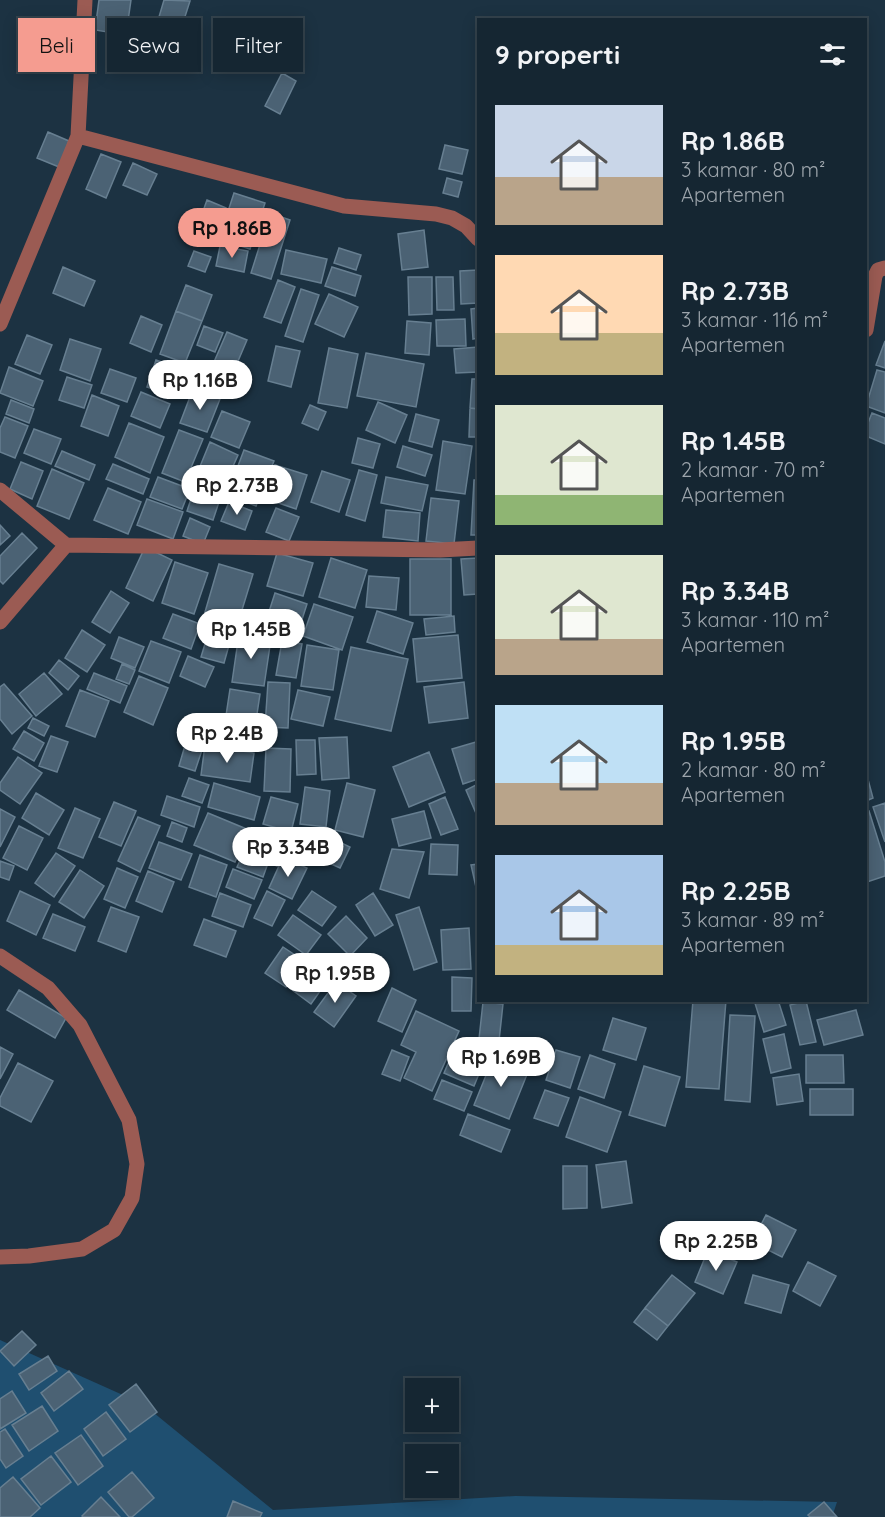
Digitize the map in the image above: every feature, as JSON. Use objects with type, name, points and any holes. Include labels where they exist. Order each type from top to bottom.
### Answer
[{"type":"street","points":[[0,324],[78,136],[85,0]]},
{"type":"street","points":[[78,136],[344,206],[436,214],[452,218],[466,226],[477,238]]},
{"type":"street","points":[[867,324],[875,276],[878,270],[885,268]]},
{"type":"street","points":[[0,490],[66,545],[440,550],[477,548]]},
{"type":"street","points":[[0,622],[66,545]]},
{"type":"street","points":[[0,956],[48,988],[80,1025],[129,1120],[137,1164],[132,1198],[114,1230],[82,1250],[0,1257]]},
{"type":"shaded area","points":[[0,1340],[143,1404],[273,1510],[515,1496],[837,1502],[832,1517],[0,1517]]},
{"type":"building","points":[[99,0],[131,0],[128,18],[107,18],[107,32],[95,30]]},
{"type":"building","points":[[164,0],[190,1],[185,18],[159,18]]},
{"type":"building","points":[[282,73],[296,81],[280,114],[265,106]]},
{"type":"building","points":[[48,132],[69,141],[59,167],[37,158]]},
{"type":"building","points":[[445,145],[468,150],[462,174],[439,169]]},
{"type":"building","points":[[101,154],[121,162],[106,198],[86,189]]},
{"type":"building","points":[[133,163],[157,174],[147,195],[123,185]]},
{"type":"building","points":[[447,178],[462,182],[458,197],[443,193]]},
{"type":"building","points":[[234,193],[265,203],[250,249],[219,239]]},
{"type":"building","points":[[207,200],[226,208],[212,246],[193,239]]},
{"type":"building","points":[[270,213],[290,220],[271,279],[251,273]]},
{"type":"building","points":[[424,230],[428,267],[402,270],[398,234]]},
{"type":"building","points":[[220,246],[248,251],[244,272],[216,266]]},
{"type":"building","points":[[339,248],[361,255],[356,270],[334,263]]},
{"type":"building","points":[[286,250],[327,259],[321,283],[281,274]]},
{"type":"building","points":[[194,251],[211,257],[205,272],[188,266]]},
{"type":"building","points":[[63,267],[95,281],[84,306],[53,293]]},
{"type":"building","points":[[332,267],[361,276],[355,296],[325,286]]},
{"type":"building","points":[[477,270],[477,303],[461,304],[460,271]]},
{"type":"building","points":[[408,277],[432,277],[432,314],[409,315]]},
{"type":"building","points":[[436,277],[453,277],[454,310],[437,310]]},
{"type":"building","points":[[278,280],[295,287],[281,323],[264,317]]},
{"type":"building","points":[[186,285],[212,295],[202,321],[176,311]]},
{"type":"building","points":[[301,289],[319,295],[303,342],[285,336]]},
{"type":"building","points":[[329,294],[358,307],[344,337],[315,324]]},
{"type":"building","points":[[477,308],[477,338],[473,339],[471,309]]},
{"type":"building","points":[[176,311],[202,321],[185,363],[160,354]]},
{"type":"building","points":[[141,316],[162,325],[151,352],[130,343]]},
{"type":"building","points":[[465,319],[466,346],[437,346],[436,320]]},
{"type":"building","points":[[407,321],[431,323],[429,355],[405,353]]},
{"type":"building","points":[[204,326],[223,333],[215,352],[197,345]]},
{"type":"building","points":[[227,332],[247,340],[227,387],[207,378]]},
{"type":"building","points":[[27,335],[52,345],[40,374],[15,364]]},
{"type":"building","points":[[70,339],[101,349],[90,381],[60,370]]},
{"type":"building","points":[[885,341],[885,368],[876,365]]},
{"type":"building","points":[[276,346],[300,351],[291,387],[268,381]]},
{"type":"building","points":[[477,347],[477,372],[456,373],[454,349]]},
{"type":"building","points":[[329,348],[358,354],[347,408],[318,403]]},
{"type":"building","points":[[366,353],[424,364],[416,407],[357,396]]},
{"type":"building","points":[[156,360],[189,372],[179,398],[147,387]]},
{"type":"building","points":[[9,367],[43,381],[33,406],[0,393]]},
{"type":"building","points":[[110,369],[136,378],[127,402],[101,393]]},
{"type":"building","points":[[877,370],[885,372],[885,413],[867,406]]},
{"type":"building","points":[[67,377],[92,385],[84,408],[59,400]]},
{"type":"building","points":[[472,379],[477,379],[477,409],[470,408]]},
{"type":"building","points":[[193,389],[220,399],[207,432],[180,423]]},
{"type":"building","points":[[141,392],[170,404],[160,428],[131,416]]},
{"type":"building","points":[[92,395],[119,406],[108,436],[81,426]]},
{"type":"building","points":[[11,400],[34,409],[29,423],[6,414]]},
{"type":"building","points":[[378,402],[407,415],[395,443],[366,430]]},
{"type":"building","points":[[310,405],[326,412],[318,430],[302,423]]},
{"type":"building","points":[[470,408],[477,409],[477,437],[469,437]]},
{"type":"building","points":[[222,411],[250,422],[239,448],[211,437]]},
{"type":"building","points":[[872,413],[885,418],[885,444],[867,436],[867,426]]},
{"type":"building","points":[[416,414],[439,420],[432,447],[409,441]]},
{"type":"building","points":[[5,417],[28,426],[15,458],[0,452],[0,428]]},
{"type":"building","points":[[129,423],[164,437],[150,473],[115,457]]},
{"type":"building","points":[[34,429],[61,439],[51,464],[24,453]]},
{"type":"building","points":[[179,430],[203,439],[185,482],[162,473]]},
{"type":"building","points":[[358,438],[380,444],[373,468],[352,463]]},
{"type":"building","points":[[443,441],[472,446],[465,494],[436,490]]},
{"type":"building","points":[[210,442],[238,455],[221,493],[194,481]]},
{"type":"building","points":[[403,446],[432,455],[425,476],[397,467]]},
{"type":"building","points":[[244,450],[274,461],[256,506],[227,495]]},
{"type":"building","points":[[62,451],[95,465],[89,480],[55,466]]},
{"type":"building","points":[[21,462],[43,471],[32,499],[10,489]]},
{"type":"building","points":[[113,464],[149,479],[143,494],[106,479]]},
{"type":"building","points":[[275,465],[307,475],[296,509],[264,498]]},
{"type":"building","points":[[52,469],[84,483],[69,519],[37,506]]},
{"type":"building","points":[[359,470],[377,475],[365,521],[346,515]]},
{"type":"building","points":[[322,471],[350,480],[339,512],[311,502]]},
{"type":"building","points":[[158,477],[190,489],[182,509],[150,497]]},
{"type":"building","points":[[386,477],[428,485],[422,511],[381,503]]},
{"type":"building","points":[[474,480],[477,480],[477,535],[471,535]]},
{"type":"building","points":[[195,487],[221,496],[213,520],[187,511]]},
{"type":"building","points":[[108,488],[141,502],[128,534],[94,520]]},
{"type":"building","points":[[431,498],[459,501],[454,544],[426,541]]},
{"type":"building","points":[[147,499],[183,512],[173,539],[137,525]]},
{"type":"building","points":[[229,502],[252,511],[245,530],[221,521]]},
{"type":"building","points":[[276,508],[299,517],[289,541],[266,532]]},
{"type":"building","points":[[386,510],[420,513],[418,541],[383,537]]},
{"type":"building","points":[[190,518],[210,527],[203,544],[183,536]]},
{"type":"building","points":[[0,525],[10,536],[0,545]]},
{"type":"building","points":[[22,533],[37,548],[3,584],[0,581],[0,556]]},
{"type":"building","points":[[145,547],[172,560],[153,601],[126,588]]},
{"type":"building","points":[[277,553],[313,563],[303,596],[267,586]]},
{"type":"building","points":[[331,558],[367,570],[355,608],[319,597]]},
{"type":"building","points":[[477,558],[477,594],[464,595],[461,559]]},
{"type":"building","points":[[410,559],[451,559],[451,615],[410,615]]},
{"type":"building","points":[[175,562],[208,573],[194,614],[162,603]]},
{"type":"building","points":[[219,564],[253,574],[238,623],[205,612]]},
{"type":"building","points":[[369,576],[399,578],[396,610],[366,607]]},
{"type":"building","points":[[111,591],[129,603],[110,633],[92,622]]},
{"type":"building","points":[[275,593],[307,604],[297,635],[265,624]]},
{"type":"building","points":[[314,604],[353,617],[342,650],[303,636]]},
{"type":"building","points":[[377,611],[413,623],[403,654],[367,642]]},
{"type":"building","points":[[173,614],[200,624],[191,649],[163,638]]},
{"type":"building","points":[[454,616],[455,632],[426,635],[424,619]]},
{"type":"building","points":[[211,624],[233,631],[224,663],[201,657]]},
{"type":"building","points":[[82,630],[105,645],[87,672],[65,658]]},
{"type":"building","points":[[239,634],[271,639],[264,686],[232,682]]},
{"type":"building","points":[[458,635],[462,678],[417,682],[413,639]]},
{"type":"building","points":[[119,637],[144,647],[135,668],[111,658]]},
{"type":"building","points":[[151,641],[181,652],[169,683],[139,671]]},
{"type":"building","points":[[282,641],[302,644],[296,678],[276,675]]},
{"type":"building","points":[[307,645],[339,650],[333,690],[301,686]]},
{"type":"building","points":[[351,647],[408,659],[391,731],[335,719]]},
{"type":"building","points":[[188,656],[214,667],[205,687],[180,676]]},
{"type":"building","points":[[59,660],[79,676],[68,690],[49,673]]},
{"type":"building","points":[[122,664],[135,670],[129,684],[116,679]]},
{"type":"building","points":[[44,673],[62,694],[36,716],[19,694]]},
{"type":"building","points":[[94,673],[127,686],[120,703],[87,689]]},
{"type":"building","points":[[139,676],[168,688],[153,725],[124,712]]},
{"type":"building","points":[[268,682],[290,683],[288,728],[265,727]]},
{"type":"building","points":[[464,682],[468,718],[429,723],[424,687]]},
{"type":"building","points":[[4,684],[32,716],[12,734],[0,719],[0,687]]},
{"type":"building","points":[[230,689],[260,694],[254,734],[224,729]]},
{"type":"building","points":[[80,690],[109,701],[95,737],[66,726]]},
{"type":"building","points":[[298,690],[330,697],[323,726],[291,719]]},
{"type":"building","points":[[33,718],[49,726],[44,736],[28,728]]},
{"type":"building","points":[[24,731],[44,743],[34,761],[13,749]]},
{"type":"building","points":[[51,736],[68,742],[57,772],[39,766]]},
{"type":"building","points":[[347,737],[349,778],[322,780],[319,738]]},
{"type":"building","points":[[296,740],[315,740],[316,774],[297,775]]},
{"type":"building","points":[[186,742],[203,747],[195,771],[179,766]]},
{"type":"building","points":[[476,742],[477,779],[463,784],[452,749]]},
{"type":"building","points":[[205,745],[254,753],[250,782],[201,775]]},
{"type":"building","points":[[266,748],[291,749],[290,792],[264,791]]},
{"type":"building","points":[[429,752],[445,792],[409,807],[393,767]]},
{"type":"building","points":[[18,757],[42,773],[20,804],[0,790],[0,783]]},
{"type":"building","points":[[867,776],[873,798],[867,801]]},
{"type":"building","points":[[189,778],[209,785],[202,803],[182,796]]},
{"type":"building","points":[[214,783],[260,797],[254,820],[208,807]]},
{"type":"building","points":[[347,783],[375,790],[363,837],[335,830]]},
{"type":"building","points":[[477,784],[477,816],[466,790]]},
{"type":"building","points":[[305,787],[330,791],[326,827],[300,824]]},
{"type":"building","points":[[36,793],[64,810],[49,835],[22,818]]},
{"type":"building","points":[[167,796],[200,807],[194,827],[161,815]]},
{"type":"building","points":[[271,797],[298,804],[291,832],[263,824]]},
{"type":"building","points":[[445,797],[458,829],[441,835],[429,804]]},
{"type":"building","points":[[114,802],[136,811],[121,846],[99,837]]},
{"type":"building","points":[[885,803],[885,842],[873,807]]},
{"type":"building","points":[[75,808],[100,819],[83,858],[58,848]]},
{"type":"building","points":[[0,809],[15,817],[0,847]]},
{"type":"building","points":[[424,811],[431,838],[399,846],[392,819]]},
{"type":"building","points":[[869,811],[885,862],[885,876],[867,882],[867,812]]},
{"type":"building","points":[[208,813],[249,830],[235,862],[194,845]]},
{"type":"building","points":[[138,817],[160,826],[140,872],[118,861]]},
{"type":"building","points":[[172,822],[187,828],[182,842],[167,836]]},
{"type":"building","points":[[19,826],[43,838],[27,870],[3,858]]},
{"type":"building","points":[[254,829],[287,842],[277,866],[245,853]]},
{"type":"building","points":[[327,836],[350,847],[340,868],[318,858]]},
{"type":"building","points":[[159,842],[192,854],[181,880],[149,868]]},
{"type":"building","points":[[431,844],[458,845],[457,875],[429,874]]},
{"type":"building","points":[[392,849],[424,852],[409,898],[380,889]]},
{"type":"building","points":[[56,853],[75,866],[54,897],[35,883]]},
{"type":"building","points":[[200,855],[227,865],[216,897],[189,887]]},
{"type":"building","points":[[242,856],[267,866],[263,877],[237,867]]},
{"type":"building","points":[[283,857],[307,868],[292,899],[269,888]]},
{"type":"building","points":[[0,861],[14,866],[9,880],[0,877]]},
{"type":"building","points":[[477,864],[477,892],[471,865]]},
{"type":"building","points":[[117,868],[138,877],[125,908],[104,899]]},
{"type":"building","points":[[233,869],[262,880],[254,899],[226,887]]},
{"type":"building","points":[[80,870],[104,886],[84,918],[59,902]]},
{"type":"building","points":[[148,871],[174,882],[162,912],[136,901]]},
{"type":"building","points":[[20,891],[50,905],[36,935],[7,921]]},
{"type":"building","points":[[267,891],[285,900],[272,926],[254,918]]},
{"type":"building","points":[[312,891],[336,907],[322,926],[298,910]]},
{"type":"building","points":[[220,893],[251,905],[243,927],[212,916]]},
{"type":"building","points":[[373,893],[393,925],[375,936],[356,905]]},
{"type":"building","points":[[111,907],[139,917],[126,952],[98,941]]},
{"type":"building","points":[[419,907],[437,962],[414,970],[396,915]]},
{"type":"building","points":[[53,914],[85,927],[75,951],[43,938]]},
{"type":"building","points":[[293,915],[321,935],[306,955],[278,935]]},
{"type":"building","points":[[346,916],[367,938],[350,956],[328,934]]},
{"type":"building","points":[[204,919],[236,931],[226,957],[194,945]]},
{"type":"building","points":[[469,928],[471,969],[443,970],[441,930]]},
{"type":"building","points":[[283,947],[304,961],[286,987],[265,973]]},
{"type":"building","points":[[309,966],[328,980],[311,1004],[291,989]]},
{"type":"building","points":[[452,977],[472,978],[471,1011],[452,1011]]},
{"type":"building","points":[[336,982],[356,996],[334,1027],[314,1012]]},
{"type":"building","points":[[392,988],[416,1000],[402,1032],[378,1021]]},
{"type":"building","points":[[19,990],[66,1018],[55,1038],[7,1010]]},
{"type":"building","points":[[483,1002],[503,1004],[499,1041],[479,1039]]},
{"type":"building","points":[[693,1002],[726,1002],[719,1089],[686,1087]]},
{"type":"building","points":[[755,1002],[779,1002],[786,1025],[764,1032]]},
{"type":"building","points":[[806,1002],[816,1042],[800,1045],[790,1005]]},
{"type":"building","points":[[856,1010],[863,1035],[824,1045],[817,1020]]},
{"type":"building","points":[[416,1011],[459,1031],[432,1091],[404,1078],[416,1052],[401,1045]]},
{"type":"building","points":[[730,1015],[755,1016],[750,1102],[725,1100]]},
{"type":"building","points":[[613,1018],[646,1028],[636,1060],[603,1050]]},
{"type":"building","points":[[784,1034],[791,1068],[771,1073],[763,1039]]},
{"type":"building","points":[[456,1045],[486,1057],[474,1086],[444,1073]]},
{"type":"building","points":[[0,1047],[13,1054],[0,1079]]},
{"type":"building","points":[[392,1050],[409,1057],[400,1081],[382,1074]]},
{"type":"building","points":[[556,1050],[580,1057],[570,1088],[546,1080]]},
{"type":"building","points":[[590,1055],[615,1064],[604,1098],[578,1089]]},
{"type":"building","points":[[806,1055],[843,1055],[844,1083],[806,1083]]},
{"type":"building","points":[[493,1058],[528,1072],[509,1119],[474,1105]]},
{"type":"building","points":[[18,1063],[53,1081],[31,1122],[0,1106],[0,1098]]},
{"type":"building","points":[[644,1066],[680,1077],[665,1126],[629,1115]]},
{"type":"building","points":[[799,1074],[803,1101],[777,1105],[773,1078]]},
{"type":"building","points":[[442,1080],[472,1092],[464,1111],[434,1099]]},
{"type":"building","points":[[810,1089],[853,1089],[853,1115],[810,1115]]},
{"type":"building","points":[[545,1090],[569,1098],[558,1126],[534,1118]]},
{"type":"building","points":[[580,1097],[621,1112],[607,1152],[566,1137]]},
{"type":"building","points":[[468,1114],[510,1130],[501,1152],[460,1135]]},
{"type":"building","points":[[626,1161],[632,1203],[602,1208],[596,1165]]},
{"type":"building","points":[[563,1166],[587,1166],[587,1208],[563,1209]]},
{"type":"building","points":[[766,1215],[796,1230],[782,1257],[752,1242]]},
{"type":"building","points":[[708,1250],[737,1262],[723,1294],[695,1282]]},
{"type":"building","points":[[808,1262],[836,1276],[820,1306],[793,1291]]},
{"type":"building","points":[[672,1275],[695,1293],[668,1326],[645,1308]]},
{"type":"building","points":[[753,1275],[789,1285],[781,1313],[745,1303]]},
{"type":"building","points":[[645,1308],[668,1326],[657,1340],[634,1322]]},
{"type":"building","points":[[22,1331],[36,1345],[14,1366],[0,1351]]},
{"type":"building","points":[[48,1356],[57,1371],[29,1390],[19,1374]]},
{"type":"building","points":[[69,1371],[83,1389],[54,1411],[41,1393]]},
{"type":"building","points":[[136,1384],[157,1412],[130,1432],[109,1405]]},
{"type":"building","points":[[12,1391],[26,1413],[0,1429],[0,1399]]},
{"type":"building","points":[[42,1406],[58,1431],[29,1451],[12,1425]]},
{"type":"building","points":[[106,1412],[126,1439],[103,1456],[84,1429]]},
{"type":"building","points":[[5,1429],[23,1456],[6,1468],[0,1459],[0,1432]]},
{"type":"building","points":[[81,1435],[103,1466],[78,1485],[55,1453]]},
{"type":"building","points":[[51,1456],[71,1482],[41,1505],[21,1479]]},
{"type":"building","points":[[132,1472],[154,1498],[132,1517],[129,1517],[108,1492]]},
{"type":"building","points":[[13,1477],[40,1508],[30,1517],[0,1517],[0,1488]]},
{"type":"building","points":[[101,1497],[120,1517],[82,1516]]},
{"type":"building","points":[[233,1501],[262,1513],[260,1517],[227,1517]]},
{"type":"building","points":[[824,1502],[837,1517],[810,1517],[808,1515]]}]
